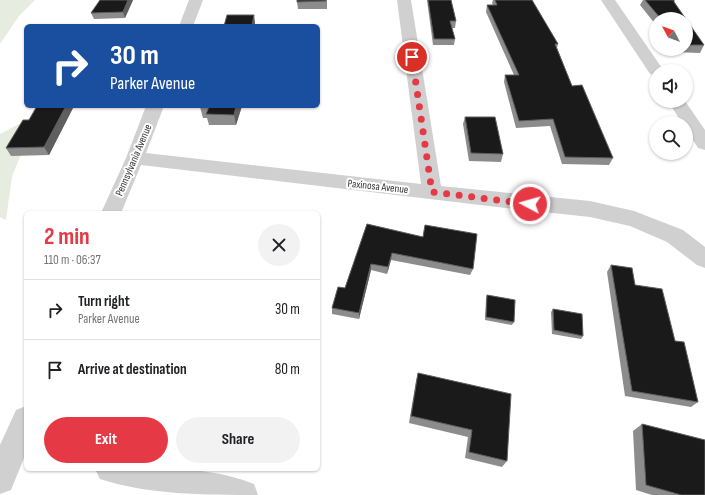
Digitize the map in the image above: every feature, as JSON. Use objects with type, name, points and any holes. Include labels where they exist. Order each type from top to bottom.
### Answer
[{"type":"street","points":[[187,24],[196,0]]},
{"type":"street","points":[[404,0],[432,192]]},
{"type":"street","points":[[608,0],[651,64]]},
{"type":"street","name":"Pennsylvania Avenue","points":[[112,211],[135,158],[154,108]]},
{"type":"street","points":[[681,108],[705,144]]},
{"type":"street","name":"Paxinosa Avenue","points":[[135,158],[590,209],[634,219],[675,236],[705,259]]},
{"type":"street","points":[[0,479],[24,425]]},
{"type":"street","points":[[120,471],[243,495]]},
{"type":"shaded area","points":[[0,0],[35,0],[19,16],[0,44]]},
{"type":"shaded area","points":[[38,114],[12,176],[6,220],[0,217],[0,134]]},
{"type":"building","points":[[100,0],[128,0],[123,12],[91,13]]},
{"type":"building","points":[[297,0],[326,0],[326,1],[297,2]]},
{"type":"building","points":[[428,0],[451,0],[456,21],[450,21],[455,39],[434,39]]},
{"type":"building","points":[[495,0],[532,0],[558,44],[555,44],[572,86],[582,85],[613,158],[565,157],[553,119],[519,121],[505,75],[519,75],[487,5],[497,5]]},
{"type":"building","points":[[645,0],[674,0],[681,12],[655,12]]},
{"type":"building","points":[[227,15],[254,15],[252,24],[225,24]]},
{"type":"building","points":[[693,29],[704,45],[693,45]]},
{"type":"building","points":[[36,108],[65,108],[44,147],[6,148],[23,120],[29,120]]},
{"type":"building","points":[[209,108],[236,108],[234,115],[206,114]]},
{"type":"building","points":[[465,117],[495,117],[503,154],[471,153]]},
{"type":"building","points":[[367,224],[423,237],[425,225],[477,234],[473,269],[392,253],[388,267],[371,264],[359,313],[332,308],[338,287],[345,288]]},
{"type":"building","points":[[611,265],[632,268],[635,285],[662,289],[675,341],[684,342],[698,402],[632,391]]},
{"type":"building","points":[[487,295],[515,300],[514,322],[486,317]]},
{"type":"building","points":[[553,309],[582,314],[583,336],[554,330]]},
{"type":"building","points":[[418,373],[511,394],[507,461],[469,452],[472,430],[411,416]]},
{"type":"building","points":[[642,424],[705,440],[705,495],[681,495],[646,485]]},
{"type":"route","points":[[412,57],[432,192],[530,204]]}]
